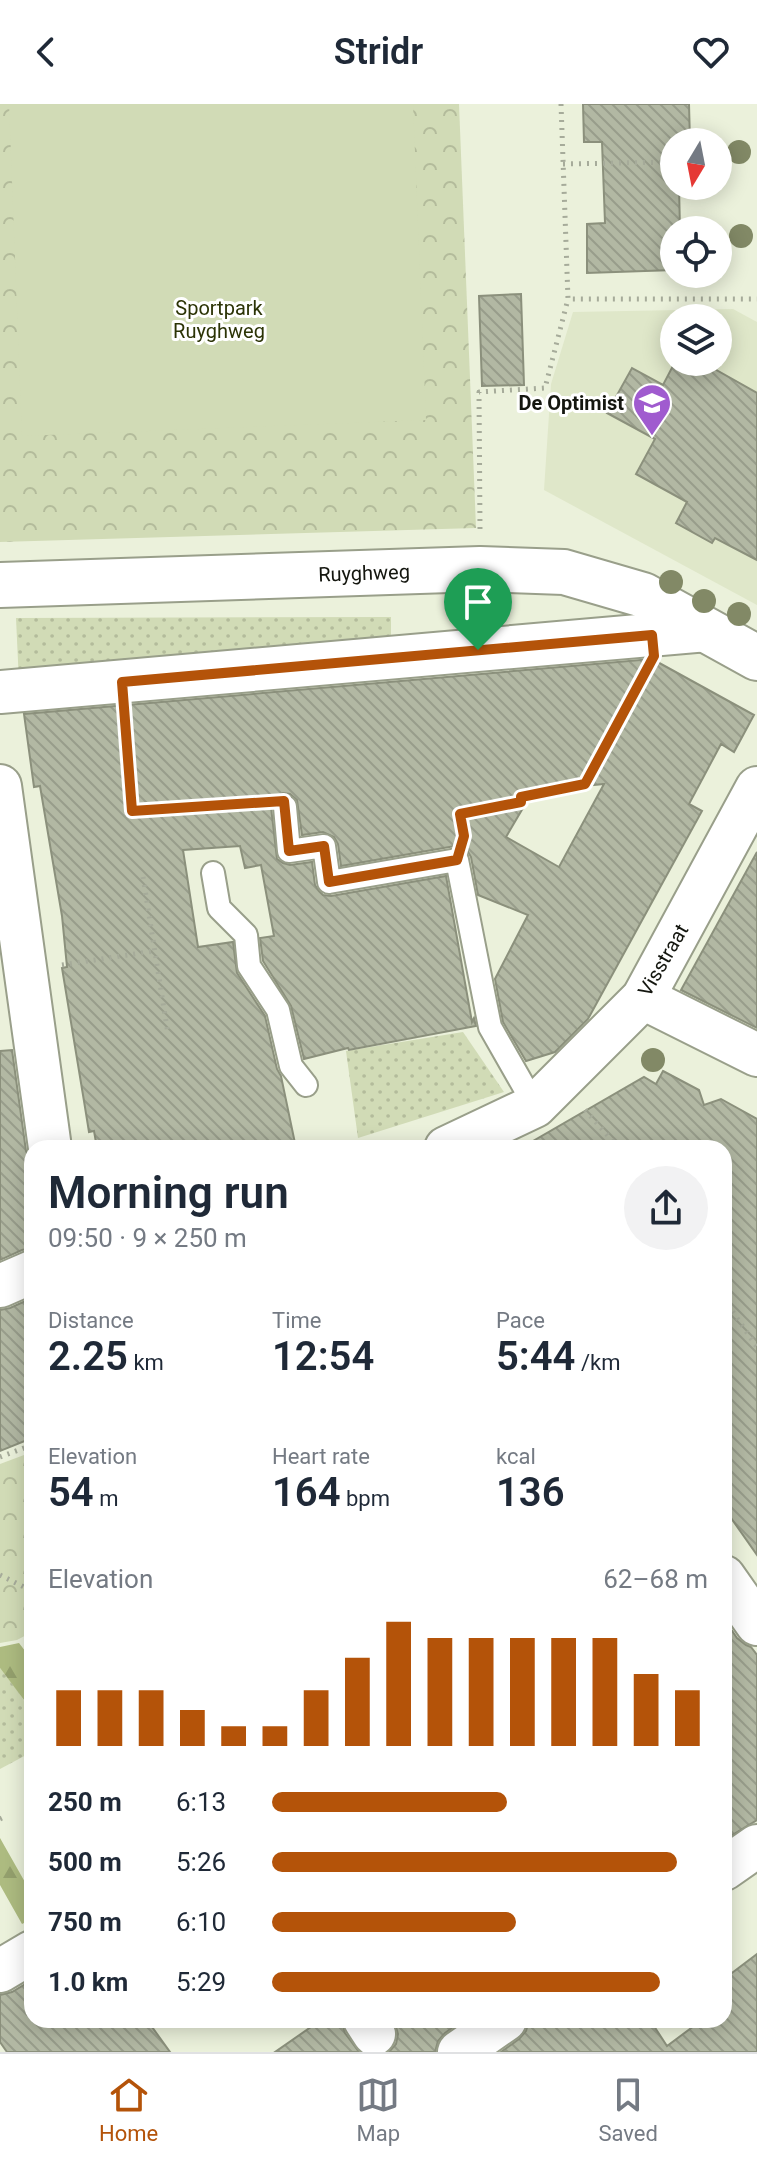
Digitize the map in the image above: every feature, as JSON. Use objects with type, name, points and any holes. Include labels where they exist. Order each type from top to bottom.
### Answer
[{"type":"street","name":"Ruyghweg","points":[[0,585],[480,569],[564,572],[643,595],[757,658]]},
{"type":"street","points":[[0,692],[707,630]]},
{"type":"street","points":[[0,786],[49,1140]]},
{"type":"street","name":"Visstraat","points":[[461,1140],[548,1094],[643,998],[757,788]]},
{"type":"street","points":[[643,998],[757,1055]]},
{"type":"street","points":[[0,1286],[24,1276]]},
{"type":"street","points":[[732,1588],[757,1624]]},
{"type":"street","points":[[732,1863],[757,1846]]},
{"type":"street","points":[[459,2052],[494,2028]]},
{"type":"lane","points":[[285,807],[289,851],[324,846],[329,882],[457,860],[490,1027],[548,1094]]},
{"type":"lane","points":[[213,873],[219,908],[246,935],[249,966],[278,1010],[291,1066],[306,1085]]},
{"type":"path","points":[[480,569],[479,392],[545,388],[568,299],[561,104]]},
{"type":"path","points":[[563,164],[660,162]]},
{"type":"path","points":[[568,299],[757,299]]},
{"type":"path","points":[[457,860],[464,836],[460,814],[521,802],[521,797],[585,784],[654,656],[652,635]]},
{"type":"path","points":[[122,682],[132,811],[284,801],[285,807]]},
{"type":"path","points":[[143,877],[168,1034]]},
{"type":"path","points":[[26,970],[154,951]]},
{"type":"path","points":[[548,1094],[608,1140]]},
{"type":"path","points":[[732,1311],[757,1347]]},
{"type":"path","points":[[0,1457],[24,1448]]},
{"type":"path","points":[[0,1575],[24,1587]]},
{"type":"shaded area","name":"De Optimist","points":[[732,309],[757,322],[757,605],[544,490],[551,384],[573,312],[660,310],[660,376],[732,376]]},
{"type":"green space","name":"Sportpark Ruyghweg","points":[[0,104],[459,104],[476,528],[0,542]]},
{"type":"green space","name":"Sportpark Ruyghweg","points":[[9,104],[413,104],[426,420],[22,436]]},
{"type":"green space","points":[[391,617],[391,651],[19,683],[16,618]]},
{"type":"green space","points":[[463,1032],[504,1092],[358,1138],[346,1051]]},
{"type":"green space","points":[[24,1455],[24,1636],[0,1643],[0,1464]]},
{"type":"green space","points":[[19,1643],[24,1650],[24,1700],[0,1668],[0,1647]]},
{"type":"green space","points":[[0,1668],[24,1701],[24,1756],[0,1769]]},
{"type":"green space","points":[[0,1838],[24,1880],[24,1923],[0,1885]]},
{"type":"building","points":[[583,104],[689,104],[690,128],[660,128],[660,200],[679,200],[680,216],[660,216],[660,270],[587,273],[587,224],[605,223],[602,142],[584,142]]},
{"type":"building","points":[[521,294],[524,385],[482,386],[479,296]]},
{"type":"building","points":[[632,368],[663,385],[668,376],[727,376],[757,393],[757,560],[715,538],[712,543],[676,523],[687,502],[636,474],[655,439],[607,413]]},
{"type":"building","points":[[652,659],[754,715],[734,752],[721,744],[689,804],[702,811],[588,1019],[555,1052],[526,1061],[503,1022],[495,979],[528,915],[478,895],[467,850],[455,846],[341,866],[334,837],[323,832],[302,835],[297,800],[283,793],[273,800],[271,807],[277,859],[290,865],[312,862],[315,885],[323,895],[446,876],[472,1022],[474,1018],[476,1026],[348,1048],[304,1059],[291,1006],[263,961],[260,938],[274,936],[261,865],[245,868],[240,846],[183,850],[198,947],[233,942],[237,973],[265,1016],[294,1140],[96,1140],[94,1131],[89,1132],[62,968],[67,967],[62,916],[40,786],[34,787],[24,714]],"holes":[[[604,784],[559,867],[506,837],[533,791]]]},
{"type":"building","points":[[757,852],[757,1028],[681,990]]},
{"type":"building","points":[[12,1050],[24,1140],[24,1250],[0,1260],[0,1051]]},
{"type":"building","points":[[663,1071],[699,1090],[704,1105],[721,1099],[757,1119],[757,1555],[732,1519],[732,1140],[535,1140],[644,1077],[656,1084]]},
{"type":"building","points":[[24,1302],[24,1441],[0,1451],[0,1310]]},
{"type":"building","points":[[732,1631],[757,1655],[757,1820],[732,1835]]},
{"type":"building","points":[[757,1954],[757,2052],[501,2052],[519,2039],[527,2028],[655,2028],[667,2046],[691,2028],[732,2028],[732,1973]]},
{"type":"building","points":[[24,1985],[24,2028],[153,2028],[170,2052],[7,2052],[0,2042],[0,1995]]},
{"type":"building","points":[[310,2028],[343,2028],[359,2052],[275,2052]]},
{"type":"building","points":[[396,2028],[452,2028],[438,2041],[435,2052],[389,2052],[396,2044]]},
{"type":"place","name":"De Optimist","points":[[652,437]]},
{"type":"route","points":[[652,635],[654,656],[585,784],[521,797],[521,802],[460,814],[464,836],[457,860],[329,882],[324,846],[289,851],[284,801],[132,811],[122,682],[478,650],[652,635]]}]
